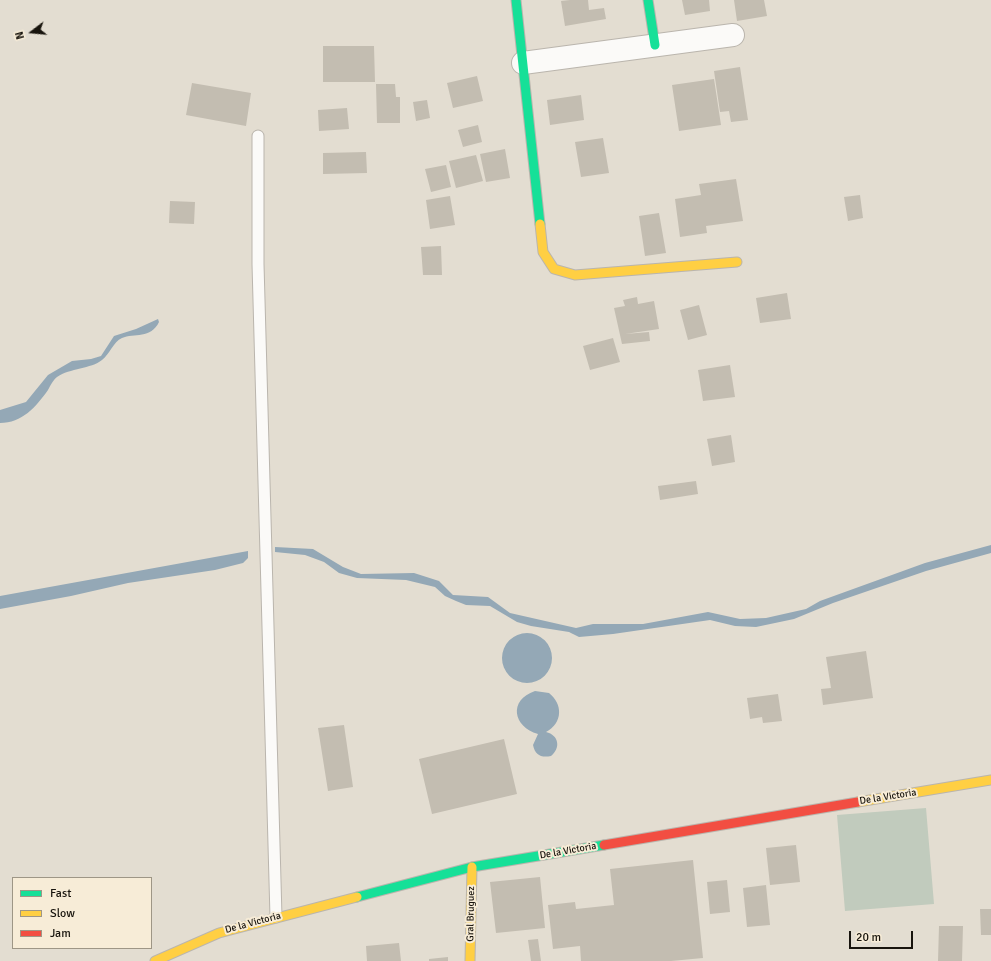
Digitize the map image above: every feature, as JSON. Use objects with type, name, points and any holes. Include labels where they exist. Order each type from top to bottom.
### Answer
[{"type":"main road","points":[[516,0],[524,63],[543,252],[554,269],[575,275],[737,262]]},
{"type":"main road","points":[[648,0],[655,45]]},
{"type":"main road","name":"De la Victoria","points":[[155,961],[219,933],[472,867],[991,780]]},
{"type":"main road","name":"Gral Bruguez","points":[[470,961],[472,867]]},
{"type":"street","points":[[524,63],[733,35]]},
{"type":"lane","points":[[258,136],[258,264],[276,917]]},
{"type":"green space","points":[[926,808],[934,904],[845,911],[837,815]]},
{"type":"water","points":[[158,319],[159,322],[152,331],[122,338],[114,345],[102,360],[97,363],[57,377],[39,402],[22,417],[0,423],[0,410],[26,402],[48,375],[72,361],[91,359],[101,356],[114,336],[136,329]]},
{"type":"water","points":[[991,545],[991,553],[926,571],[833,603],[794,619],[756,627],[735,626],[710,620],[613,634],[579,637],[569,632],[531,626],[517,622],[490,606],[466,605],[445,596],[435,587],[406,580],[357,578],[339,573],[324,562],[305,555],[275,552],[275,547],[313,549],[343,567],[361,574],[414,573],[439,581],[453,595],[488,597],[510,613],[576,628],[593,624],[643,624],[708,612],[740,619],[766,618],[806,609],[820,601],[925,563]]},
{"type":"water","points":[[248,551],[248,558],[243,563],[215,570],[128,583],[71,596],[0,609],[0,596]]},
{"type":"water","points":[[527,633],[537,635],[545,640],[550,648],[552,658],[550,668],[545,676],[537,681],[527,683],[517,681],[509,676],[504,668],[502,658],[504,648],[509,640],[517,635]]},
{"type":"water","points":[[535,691],[549,693],[554,697],[559,708],[556,724],[546,732],[554,736],[557,742],[556,749],[551,756],[544,757],[535,751],[533,745],[538,734],[523,726],[517,713],[517,707],[521,701],[526,695]]},
{"type":"building","points":[[588,0],[589,10],[604,8],[606,19],[565,26],[561,1]]},
{"type":"building","points":[[682,0],[709,0],[710,11],[685,15]]},
{"type":"building","points":[[734,0],[764,0],[767,16],[737,21]]},
{"type":"building","points":[[323,46],[374,46],[375,82],[323,82]]},
{"type":"building","points":[[740,67],[748,120],[731,122],[729,111],[720,112],[714,71]]},
{"type":"building","points":[[477,76],[483,101],[453,108],[447,83]]},
{"type":"building","points":[[714,79],[721,125],[679,131],[672,85]]},
{"type":"building","points":[[192,83],[251,93],[246,126],[186,115]]},
{"type":"building","points":[[376,84],[395,84],[396,97],[400,97],[400,123],[377,123]]},
{"type":"building","points":[[581,95],[584,120],[550,125],[547,100]]},
{"type":"building","points":[[427,100],[430,118],[416,121],[413,102]]},
{"type":"building","points":[[347,108],[349,129],[319,131],[318,110]]},
{"type":"building","points":[[478,125],[482,142],[463,147],[458,130]]},
{"type":"building","points":[[603,138],[609,173],[581,177],[575,142]]},
{"type":"building","points":[[505,149],[510,178],[486,182],[480,154]]},
{"type":"building","points":[[366,152],[367,173],[323,174],[323,153]]},
{"type":"building","points":[[476,155],[483,181],[456,188],[449,161]]},
{"type":"building","points":[[446,165],[451,187],[431,192],[425,169]]},
{"type":"building","points":[[736,179],[743,221],[706,226],[707,233],[680,237],[675,199],[701,195],[699,184]]},
{"type":"building","points":[[860,195],[863,218],[848,221],[844,197]]},
{"type":"building","points":[[450,196],[455,225],[430,229],[426,200]]},
{"type":"building","points":[[170,201],[195,202],[194,224],[169,223]]},
{"type":"building","points":[[659,213],[666,253],[645,256],[639,216]]},
{"type":"building","points":[[441,246],[442,275],[423,275],[421,247]]},
{"type":"building","points":[[787,293],[791,319],[760,323],[756,298]]},
{"type":"building","points":[[637,297],[638,304],[654,301],[659,329],[625,334],[649,332],[650,341],[622,344],[614,308],[625,306],[623,300]]},
{"type":"building","points":[[699,305],[707,335],[688,340],[680,310]]},
{"type":"building","points":[[613,338],[620,362],[590,370],[583,346]]},
{"type":"building","points":[[730,365],[735,397],[703,401],[698,370]]},
{"type":"building","points":[[731,435],[735,462],[712,466],[707,439]]},
{"type":"building","points":[[696,481],[698,494],[660,500],[658,486]]},
{"type":"building","points":[[866,651],[873,698],[823,705],[821,689],[831,688],[826,657]]},
{"type":"building","points":[[778,694],[782,721],[763,723],[762,717],[750,719],[747,698]]},
{"type":"building","points":[[344,725],[353,787],[328,791],[318,728]]},
{"type":"building","points":[[504,739],[517,794],[432,814],[419,759]]},
{"type":"building","points":[[796,845],[800,882],[770,885],[766,848]]},
{"type":"building","points":[[693,860],[703,958],[671,961],[581,961],[580,946],[553,949],[548,905],[575,902],[576,909],[614,905],[610,869]]},
{"type":"building","points":[[540,877],[545,928],[496,933],[490,882]]},
{"type":"building","points":[[727,880],[730,912],[710,914],[707,882]]},
{"type":"building","points":[[766,885],[770,925],[747,927],[743,888]]},
{"type":"building","points":[[980,909],[991,909],[991,935],[981,935]]},
{"type":"building","points":[[939,926],[963,926],[962,961],[938,961]]},
{"type":"building","points":[[538,939],[541,961],[531,961],[528,940]]},
{"type":"building","points":[[399,943],[401,961],[367,961],[366,946]]},
{"type":"building","points":[[448,957],[448,961],[429,961],[429,959]]},
{"type":"traffic: fast","points":[[516,0],[540,224]]},
{"type":"traffic: fast","points":[[648,0],[655,45]]},
{"type":"traffic: fast","points":[[357,897],[472,867],[604,845]]},
{"type":"traffic: slow","points":[[540,224],[543,252],[554,269],[575,275],[737,262]]},
{"type":"traffic: slow","points":[[858,802],[991,780]]},
{"type":"traffic: slow","points":[[470,961],[472,867]]},
{"type":"traffic: slow","points":[[155,961],[219,933],[357,897]]},
{"type":"traffic: jam","points":[[604,845],[858,802]]}]
